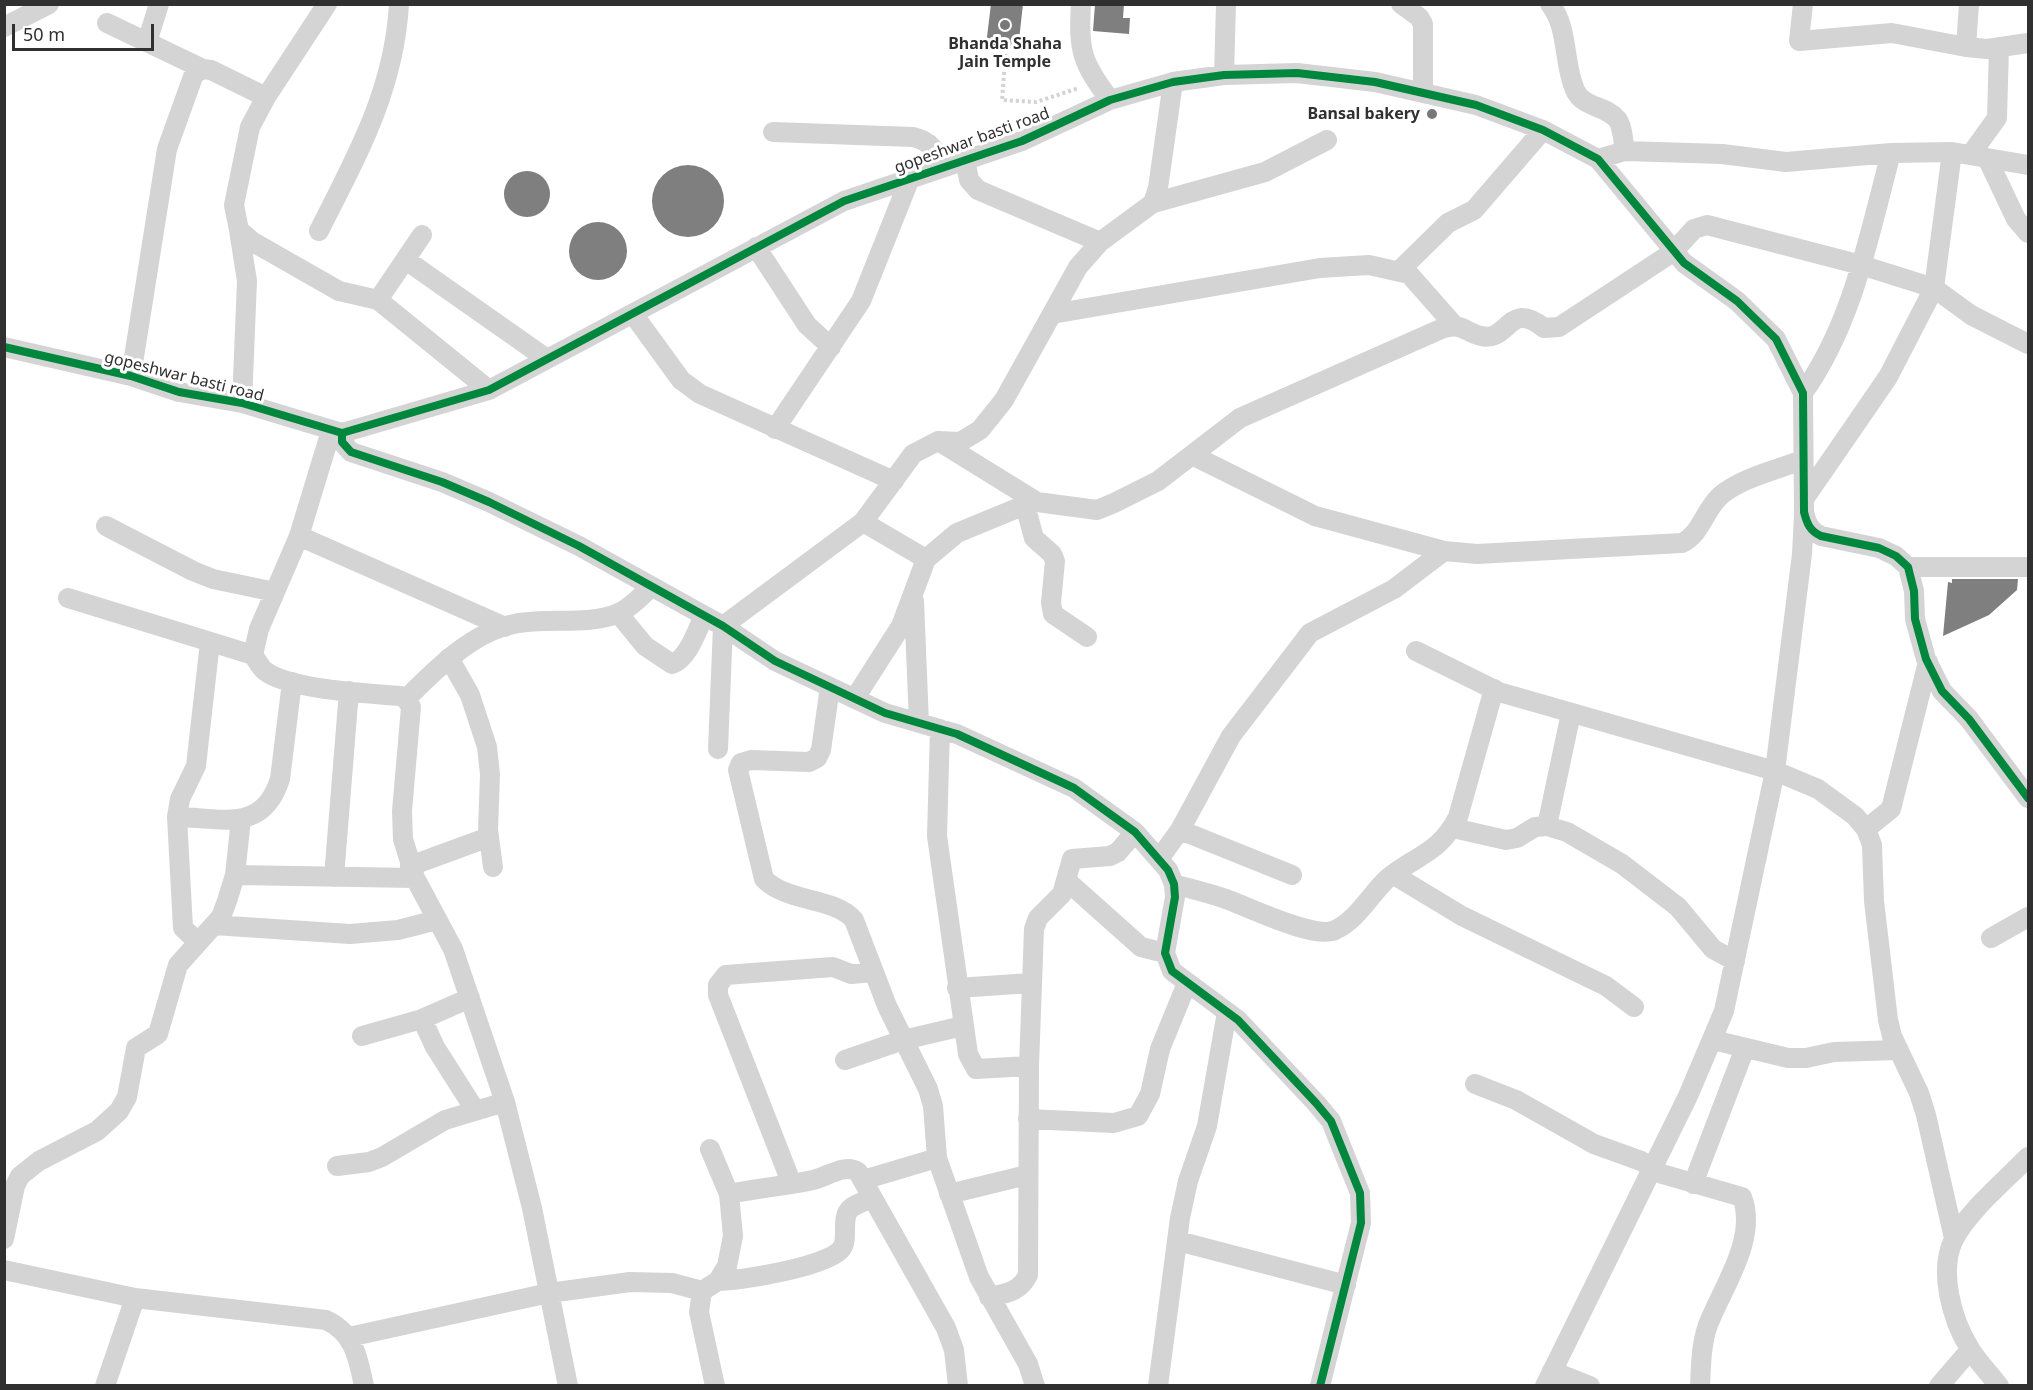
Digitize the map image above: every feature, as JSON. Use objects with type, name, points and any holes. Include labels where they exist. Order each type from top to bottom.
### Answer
[{"type":"street","points":[[4,27],[49,4]]},
{"type":"street","points":[[147,42],[159,4]]},
{"type":"street","points":[[242,403],[247,280],[234,205],[242,153],[249,127],[266,97],[327,4]]},
{"type":"street","points":[[319,231],[369,131],[387,82],[397,43],[399,4]]},
{"type":"street","points":[[1082,4],[1083,51],[1087,69],[1110,100]]},
{"type":"street","points":[[1224,75],[1226,4]]},
{"type":"street","points":[[1401,4],[1419,17],[1423,24],[1423,92]]},
{"type":"street","points":[[1550,4],[1558,16],[1575,89],[1583,101],[1610,113],[1618,120],[1625,151]]},
{"type":"street","points":[[1803,4],[1798,41],[1892,33],[1966,47],[1999,47],[2028,43]]},
{"type":"street","points":[[1966,47],[1969,4]]},
{"type":"street","points":[[107,23],[266,97]]},
{"type":"street","points":[[1999,47],[1997,118],[1970,155],[1934,288],[1888,377],[1804,506],[1814,533],[1880,548],[1896,556],[1908,567],[1914,591],[1916,619],[1928,662],[1942,691],[1969,719],[2028,798]]},
{"type":"street","points":[[130,376],[167,149],[194,74],[203,69]]},
{"type":"street","name":"gopeshwar basti road","points":[[4,347],[130,376],[179,392],[242,403],[337,432],[489,390],[844,201],[1022,141],[1110,100],[1173,82],[1224,75],[1297,73],[1375,82],[1423,92],[1476,105],[1544,130],[1598,159],[1673,252],[1684,263],[1737,301],[1768,329],[1803,393],[1804,506],[1802,554],[1775,771],[1724,1011],[1713,1040],[1549,1378]]},
{"type":"street","points":[[1153,203],[1158,188],[1173,82]]},
{"type":"street","points":[[1399,271],[1448,223],[1474,210],[1544,130]]},
{"type":"street","points":[[773,132],[913,137],[925,140],[933,147],[943,166]]},
{"type":"street","points":[[723,626],[863,522],[913,454],[938,441],[960,442],[969,439],[993,417],[1078,267],[1100,242],[1153,203],[1265,172],[1328,140]]},
{"type":"street","points":[[1598,159],[1625,151],[1722,153],[1786,162],[1891,153],[1970,155],[2028,165]]},
{"type":"street","points":[[1803,393],[1830,351],[1861,265],[1891,153]]},
{"type":"street","points":[[1970,155],[2028,233]]},
{"type":"street","points":[[965,159],[969,180],[978,190],[1100,242]]},
{"type":"street","points":[[775,429],[861,301],[910,178]]},
{"type":"street","points":[[855,698],[901,626],[926,559],[957,533],[1031,504],[1097,510],[1158,481],[1240,418],[1454,325],[1465,327],[1483,337],[1495,335],[1521,317],[1530,318],[1544,328],[1559,327],[1673,252],[1695,229],[1707,225],[1861,265],[1934,288],[1971,315],[2028,344]]},
{"type":"street","points":[[239,230],[253,242],[339,291],[378,300],[489,390]]},
{"type":"street","points":[[378,300],[422,236]]},
{"type":"street","points":[[756,247],[807,325],[831,346]]},
{"type":"street","points":[[413,265],[547,360]]},
{"type":"street","points":[[1052,314],[1320,268],[1369,265],[1409,274],[1454,325]]},
{"type":"street","points":[[633,314],[681,380],[721,405],[894,481]]},
{"type":"street","points":[[254,655],[259,629],[299,536],[337,432]]},
{"type":"street","points":[[337,432],[351,452],[442,482],[579,546],[723,626],[775,660],[830,687],[885,713],[940,729],[1074,788],[1135,832],[1168,870],[1174,884],[1175,897],[1165,953],[1172,971],[1239,1020],[1331,1121],[1360,1193],[1361,1223],[1320,1386]]},
{"type":"street","points":[[938,441],[1031,504]]},
{"type":"street","points":[[1192,455],[1315,516],[1444,551],[1477,554],[1682,543],[1694,535],[1709,508],[1727,491],[1802,460]]},
{"type":"street","points":[[1031,504],[1034,538],[1052,554],[1055,561],[1051,603],[1053,614],[1087,637]]},
{"type":"street","points":[[863,522],[926,559]]},
{"type":"street","points":[[106,526],[193,572],[213,579],[275,592]]},
{"type":"street","points":[[299,536],[505,627]]},
{"type":"street","points":[[1159,859],[1180,830],[1231,736],[1310,633],[1394,589],[1444,551]]},
{"type":"street","points":[[1908,567],[2028,567]]},
{"type":"street","points":[[406,699],[434,669],[449,658],[505,627],[618,613],[631,606],[651,587]]},
{"type":"street","points":[[913,590],[919,723]]},
{"type":"street","points":[[68,598],[254,655],[263,669],[276,678],[349,691],[400,696],[406,699],[411,707],[412,718],[402,811],[403,839],[412,872],[453,949],[505,1102],[532,1208],[568,1386]]},
{"type":"street","points":[[618,613],[645,646],[672,664],[679,662],[704,616]]},
{"type":"street","points":[[718,749],[723,626]]},
{"type":"street","points":[[198,942],[183,928],[177,817],[180,799],[196,766],[210,642]]},
{"type":"street","points":[[1416,651],[1494,689],[1775,771],[1818,789],[1855,816],[1866,830],[1872,845],[1876,919],[1888,1020],[1898,1050],[1926,1115],[1954,1238]]},
{"type":"street","points":[[449,658],[470,695],[487,747],[492,867]]},
{"type":"street","points":[[1866,830],[1891,809],[1928,662]]},
{"type":"street","points":[[177,817],[241,819],[260,813],[276,794],[280,779],[292,682]]},
{"type":"street","points":[[830,687],[818,758],[809,762],[750,760],[741,763],[738,770],[739,782],[764,879],[774,889],[849,914],[903,1040],[928,1089],[933,1106],[937,1158],[989,1297],[1028,1364],[1035,1386]]},
{"type":"street","points":[[1174,884],[1325,933],[1334,931],[1350,920],[1394,875],[1438,846],[1453,828],[1494,689]]},
{"type":"street","points":[[333,877],[349,691]]},
{"type":"street","points":[[1547,826],[1571,713]]},
{"type":"street","points":[[940,729],[937,836],[957,988],[970,1063],[976,1069],[1029,1066]]},
{"type":"street","points":[[4,1239],[15,1186],[26,1170],[97,1131],[124,1104],[136,1048],[158,1034],[178,965],[214,925],[224,909],[234,875],[241,819]]},
{"type":"street","points":[[1453,828],[1506,840],[1517,838],[1535,827],[1547,826],[1567,832],[1622,864],[1678,907],[1713,949],[1735,961]]},
{"type":"street","points":[[1180,830],[1292,875]]},
{"type":"street","points":[[989,1297],[1014,1291],[1024,1285],[1028,1275],[1027,1175],[1034,929],[1038,918],[1062,894],[1068,881],[1072,859],[1110,856],[1118,852],[1135,832]]},
{"type":"street","points":[[234,875],[333,877],[412,872],[489,837]]},
{"type":"street","points":[[1394,875],[1462,916],[1606,986],[1634,1007]]},
{"type":"street","points":[[1068,881],[1141,947],[1165,953]]},
{"type":"street","points":[[1991,938],[2028,917]]},
{"type":"street","points":[[214,925],[350,934],[399,930],[437,920]]},
{"type":"street","points":[[791,1182],[718,995],[718,986],[726,975],[833,967],[851,974],[874,972]]},
{"type":"street","points":[[957,988],[1031,983]]},
{"type":"street","points":[[1028,1119],[1114,1123],[1138,1116],[1150,1094],[1160,1049],[1187,983]]},
{"type":"street","points":[[362,1036],[422,1019],[470,998]]},
{"type":"street","points":[[1158,1386],[1188,1181],[1207,1126],[1227,1012]]},
{"type":"street","points":[[422,1019],[435,1047],[475,1110]]},
{"type":"street","points":[[846,1060],[903,1040],[963,1026]]},
{"type":"street","points":[[1713,1040],[1788,1058],[1834,1052],[1898,1050]]},
{"type":"street","points":[[1693,1185],[1744,1048]]},
{"type":"street","points":[[1475,1084],[1516,1100],[1594,1144],[1651,1167],[1662,1174],[1693,1185],[1743,1197],[1746,1206],[1746,1222],[1737,1262],[1707,1327],[1700,1386]]},
{"type":"street","points":[[337,1166],[369,1162],[382,1157],[445,1120],[505,1102]]},
{"type":"street","points":[[710,1149],[729,1194],[733,1236],[726,1266],[710,1286],[699,1312],[716,1386]]},
{"type":"street","points":[[1999,1386],[1970,1350],[1957,1322],[1948,1286],[1947,1259],[1954,1238],[1975,1212],[2028,1157]]},
{"type":"street","points":[[349,1337],[549,1293],[630,1282],[710,1286],[769,1275],[836,1254],[845,1241],[847,1215],[867,1189],[937,1158]]},
{"type":"street","points":[[729,1194],[813,1180],[853,1168],[858,1172],[946,1328],[954,1350],[958,1386]]},
{"type":"street","points":[[949,1194],[1027,1175]]},
{"type":"street","points":[[1178,1241],[1346,1286]]},
{"type":"street","points":[[4,1270],[135,1298],[326,1320],[338,1325],[356,1348],[364,1386]]},
{"type":"street","points":[[105,1386],[135,1298]]},
{"type":"street","points":[[1939,1386],[1970,1350]]},
{"type":"street","points":[[1549,1378],[1590,1386]]},
{"type":"path","points":[[1006,48],[1002,99],[1036,102],[1072,91],[1095,80]]},
{"type":"building","name":"Bhanda Shaha Jain Temple","points":[[991,4],[1023,4],[1018,49],[986,45]]},
{"type":"building","points":[[1095,4],[1124,4],[1123,18],[1130,18],[1129,34],[1093,31]]},
{"type":"building","points":[[688,165],[708,171],[718,181],[724,201],[718,221],[708,231],[688,237],[668,231],[658,221],[652,201],[658,181],[668,171]]},
{"type":"building","points":[[532,171],[544,177],[549,185],[549,203],[544,211],[536,216],[522,217],[510,211],[505,203],[504,189],[510,177],[518,172]]},
{"type":"building","points":[[592,222],[604,222],[619,230],[627,245],[627,257],[619,272],[604,280],[592,280],[577,272],[569,257],[569,245],[577,230]]},
{"type":"building","points":[[1952,579],[2018,579],[2017,590],[1989,615],[1943,636],[1948,582],[1952,583]]},
{"type":"cycle path","points":[[4,347],[131,376],[179,392],[242,403],[342,433],[489,390],[844,201],[1022,141],[1110,100],[1173,82],[1224,75],[1297,73],[1375,82],[1476,105],[1543,130],[1598,159],[1684,263],[1737,301],[1776,339],[1803,393],[1804,512],[1808,524],[1814,532],[1821,536],[1879,548],[1896,556],[1908,567],[1914,591],[1915,619],[1926,659],[1942,691],[1969,719],[2028,798]]},
{"type":"cycle path","points":[[342,433],[342,442],[351,452],[442,482],[489,502],[579,546],[723,626],[775,661],[885,713],[957,734],[1074,788],[1135,832],[1168,870],[1174,884],[1175,897],[1165,953],[1172,971],[1238,1020],[1316,1103],[1331,1121],[1360,1193],[1361,1223],[1320,1386]]},
{"type":"place","name":"Bhanda Shaha Jain Temple","points":[[1005,25]]},
{"type":"place","name":"Bansal bakery","points":[[1432,114]]}]
